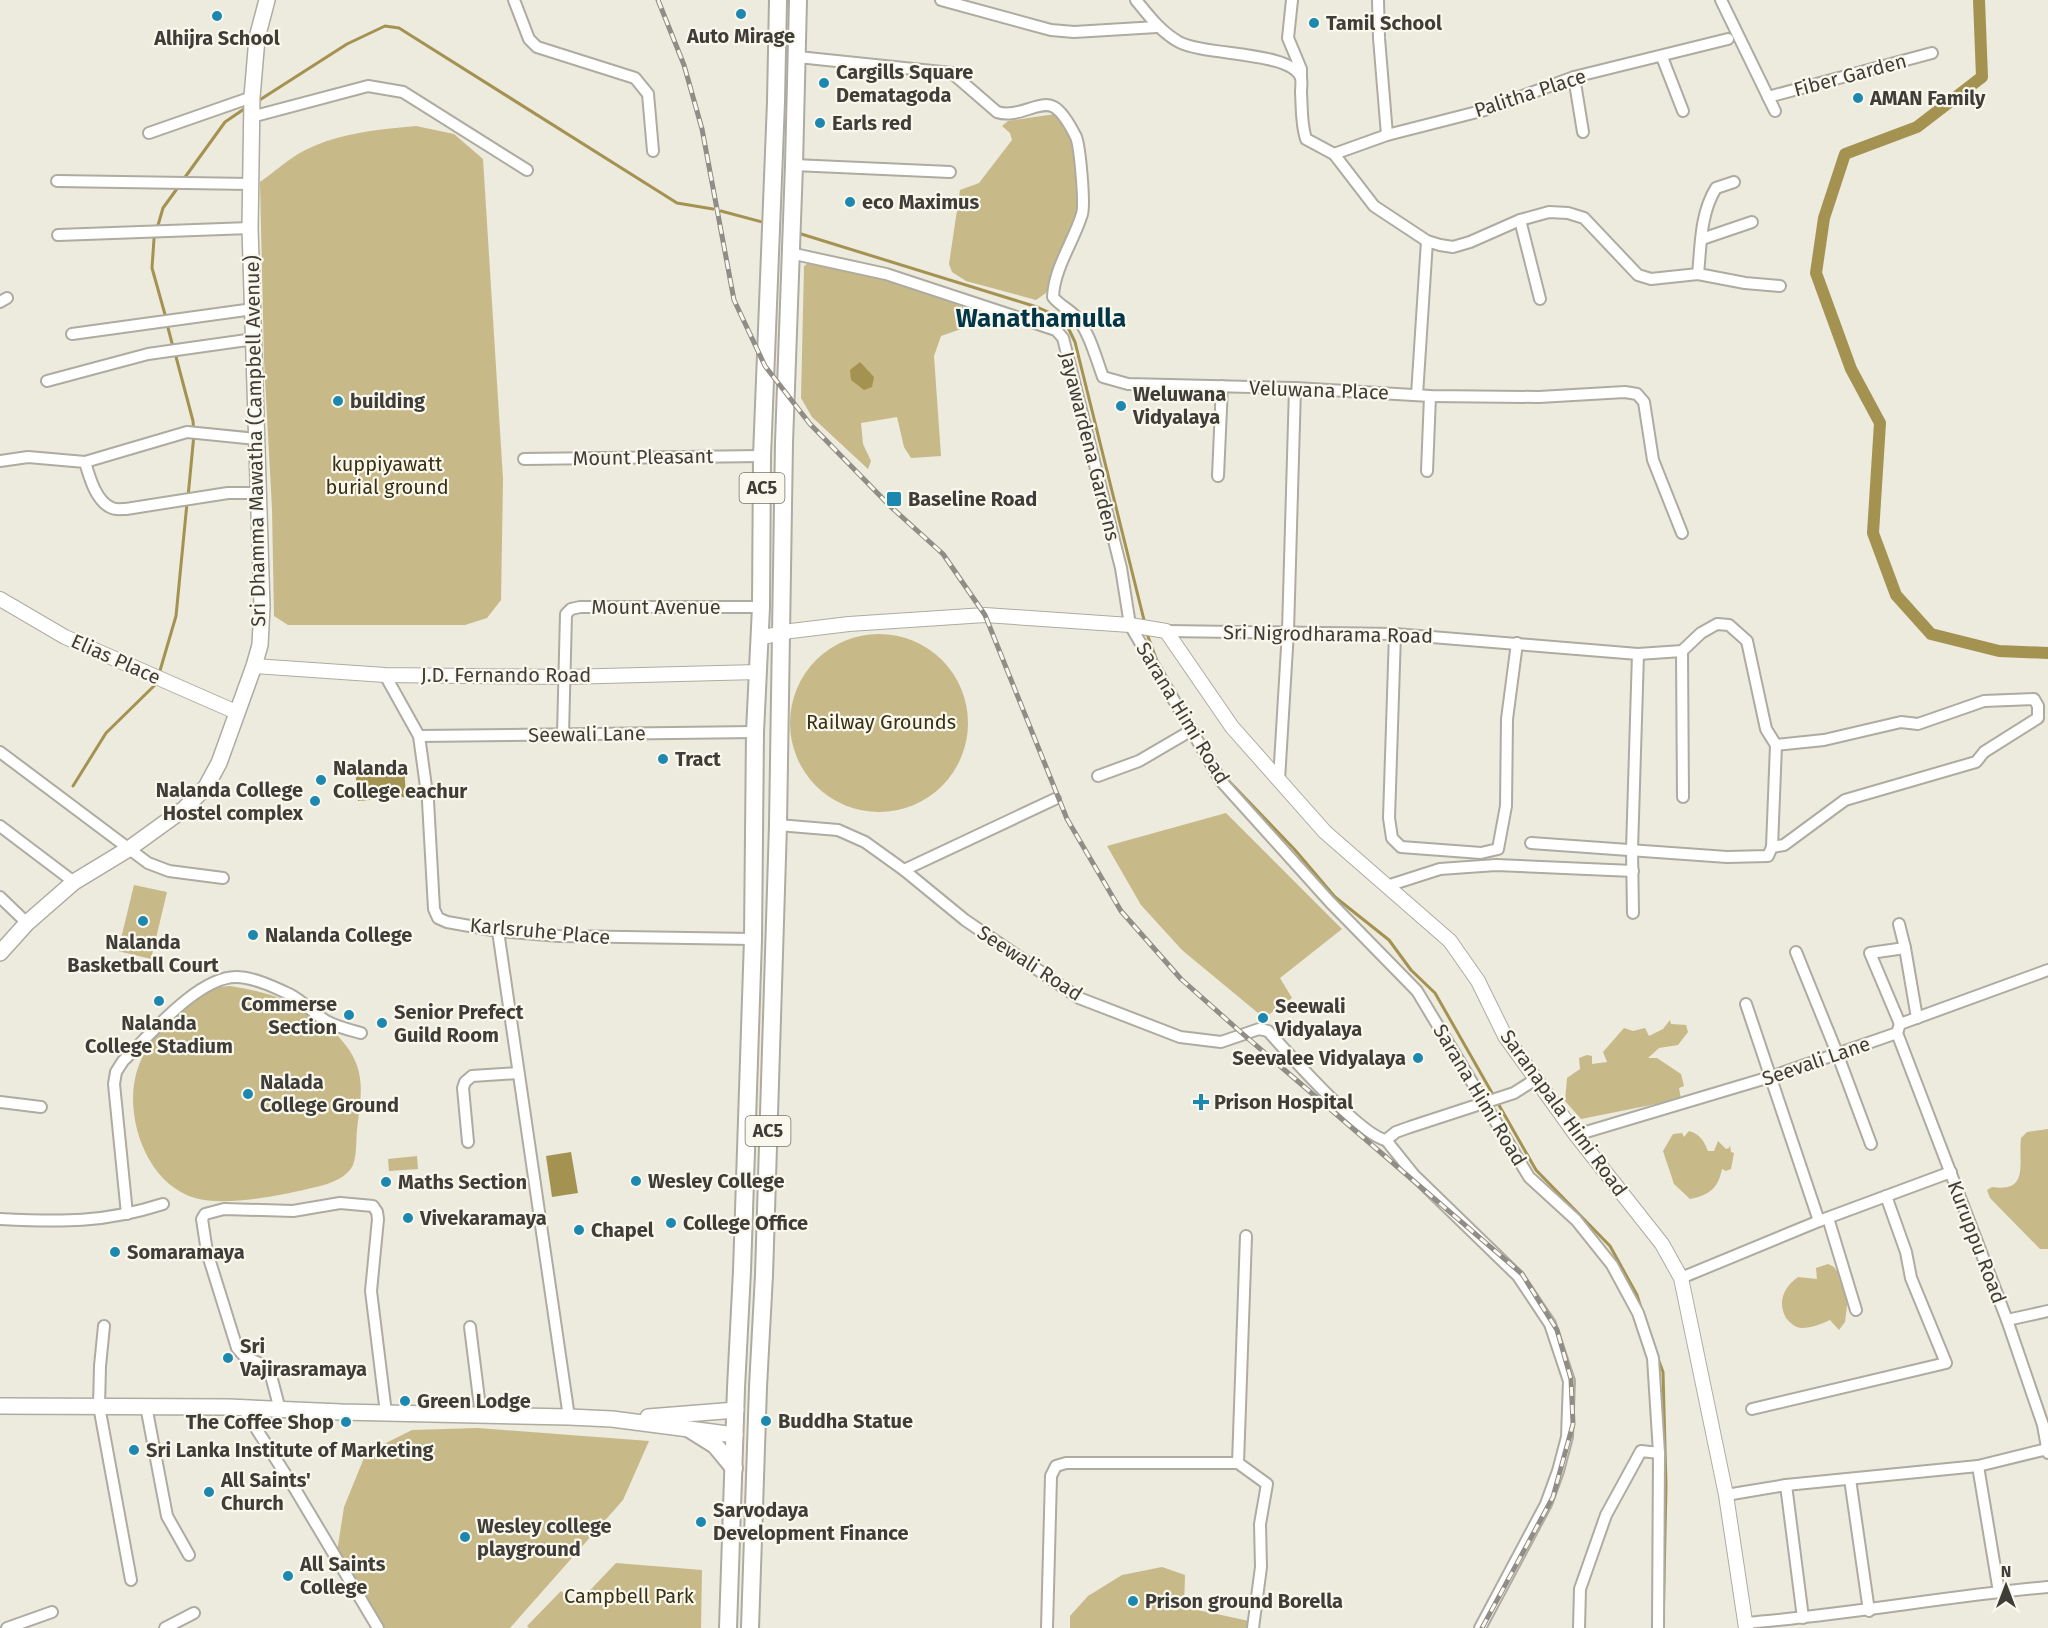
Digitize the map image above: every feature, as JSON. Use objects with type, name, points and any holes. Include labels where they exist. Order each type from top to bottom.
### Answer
[{"type":"highway","name":"AC5","points":[[728,1628],[753,939],[755,732],[760,607],[762,456],[778,0]]},
{"type":"highway","name":"AC5","points":[[750,1628],[778,825],[784,443],[798,57],[798,0]]},
{"type":"highway","points":[[691,1430],[715,1444],[734,1468]]},
{"type":"main road","name":"Sri Dhamma Mawatha (Campbell Avenue)","points":[[0,953],[27,923],[74,882],[130,848],[184,809],[206,787],[219,764],[260,645],[262,607],[260,493],[250,184],[257,38],[267,0]]},
{"type":"main road","points":[[0,1406],[146,1406],[569,1417],[612,1419],[735,1435]]},
{"type":"main road","points":[[612,1419],[736,1410]]},
{"type":"street","points":[[514,0],[529,39],[537,47],[635,78],[648,94],[653,151]]},
{"type":"street","points":[[941,0],[1051,30],[1074,32],[1157,27]]},
{"type":"street","points":[[1136,0],[1157,27],[1180,42],[1194,48],[1273,60],[1290,65],[1301,78]]},
{"type":"street","points":[[1292,0],[1288,38],[1301,69],[1302,129],[1306,138],[1334,154],[1374,206],[1427,241],[1453,247],[1520,220],[1549,212],[1568,213],[1584,218],[1638,275],[1651,279],[1698,274],[1744,283],[1780,286]]},
{"type":"street","points":[[1378,0],[1387,135]]},
{"type":"street","points":[[1721,0],[1775,111]]},
{"type":"street","name":"Palitha Place","points":[[1334,154],[1387,135],[1485,110],[1574,77],[1728,39]]},
{"type":"street","name":"Fiber Garden","points":[[1768,97],[1932,53]]},
{"type":"street","name":"Veluwana Place","points":[[798,57],[952,73],[997,112],[1005,115],[1017,114],[1044,104],[1054,107],[1063,115],[1077,138],[1083,213],[1056,280],[1053,297],[1058,304],[1077,318],[1103,376],[1128,384],[1294,388],[1430,396],[1539,397],[1625,392],[1637,394],[1644,402],[1653,460],[1682,533]]},
{"type":"street","points":[[1662,57],[1683,111]]},
{"type":"street","points":[[1574,77],[1583,132]]},
{"type":"street","points":[[149,133],[252,105],[368,87],[403,92],[526,170]]},
{"type":"street","points":[[794,165],[950,172]]},
{"type":"street","points":[[57,181],[250,184]]},
{"type":"street","points":[[1698,274],[1705,211],[1709,198],[1716,188],[1734,182]]},
{"type":"street","points":[[1520,220],[1540,299]]},
{"type":"street","points":[[1702,239],[1752,222]]},
{"type":"street","points":[[58,235],[250,228]]},
{"type":"street","name":"Jayawardena Gardens","points":[[791,238],[886,274],[1056,330],[1063,339],[1134,626]]},
{"type":"street","points":[[1417,395],[1427,241]]},
{"type":"street","points":[[72,334],[166,319],[253,309]]},
{"type":"street","points":[[47,381],[148,354],[254,339]]},
{"type":"street","points":[[1218,476],[1222,386]]},
{"type":"street","points":[[1279,780],[1288,631],[1294,388]]},
{"type":"street","points":[[1427,471],[1430,396]]},
{"type":"street","points":[[0,461],[28,456],[85,462],[187,432],[257,439]]},
{"type":"street","name":"Mount Pleasant","points":[[524,459],[762,456]]},
{"type":"street","points":[[85,462],[97,493],[102,501],[112,508],[126,509],[228,493],[260,493]]},
{"type":"street","name":"Elias Place","points":[[0,599],[65,637],[236,712]]},
{"type":"street","name":"Mount Avenue","points":[[562,734],[566,614],[571,609],[580,607],[760,607]]},
{"type":"street","name":"Sri Nigrodharama Road","points":[[759,638],[849,624],[985,615],[1162,629],[1395,634],[1638,654],[1683,651]]},
{"type":"street","points":[[1531,843],[1727,857],[1768,856],[1772,847],[1776,745],[1766,729],[1747,641],[1729,624],[1717,624],[1701,633],[1683,651],[1683,797]]},
{"type":"street","name":"Sarana Himi Road","points":[[1134,626],[1221,781],[1330,902],[1418,991],[1491,1101],[1529,1176],[1576,1220],[1612,1264],[1638,1313],[1653,1358],[1659,1453],[1658,1628]]},
{"type":"street","name":"Saranapala Himi Road","points":[[1162,629],[1232,727],[1325,832],[1450,941],[1478,981],[1505,1036],[1576,1135],[1662,1244],[1681,1278],[1726,1495],[1745,1625]]},
{"type":"street","points":[[1395,634],[1389,818],[1392,838],[1401,847],[1424,849],[1481,853],[1497,849],[1506,806],[1508,719],[1517,643]]},
{"type":"street","points":[[1633,914],[1632,850],[1638,654]]},
{"type":"street","name":"J.D. Fernando Road","points":[[254,666],[385,675],[564,676],[758,672]]},
{"type":"street","name":"Karlsruhe Place","points":[[385,675],[419,736],[428,801],[434,909],[438,918],[447,922],[498,931],[559,936],[753,939]]},
{"type":"street","points":[[1772,847],[1784,845],[1845,800],[1976,762],[1984,752],[2038,718],[2038,706],[2034,699],[1984,701],[1918,724],[1901,722],[1824,740],[1776,745]]},
{"type":"street","points":[[1098,776],[1139,761],[1192,730]]},
{"type":"street","name":"Seewali Lane","points":[[419,736],[755,732]]},
{"type":"street","points":[[0,752],[148,863],[169,871],[223,878]]},
{"type":"street","points":[[904,870],[1055,799]]},
{"type":"street","name":"Seewali Road","points":[[778,825],[838,830],[865,842],[904,870],[965,920],[1079,998],[1180,1037],[1221,1042],[1259,1029],[1268,1032],[1314,1081],[1353,1117],[1369,1131],[1386,1140],[1414,1175],[1518,1276],[1550,1324],[1569,1381],[1567,1437],[1546,1504],[1480,1628]]},
{"type":"street","points":[[0,826],[74,882]]},
{"type":"street","points":[[1387,886],[1440,869],[1496,866],[1633,871]]},
{"type":"street","points":[[0,897],[27,923]]},
{"type":"street","points":[[1899,924],[1917,1018]]},
{"type":"street","points":[[498,931],[569,1417]]},
{"type":"street","name":"Kuruppu Road","points":[[1905,948],[1870,953],[2007,1320],[2043,1425],[2048,1451]]},
{"type":"street","points":[[1796,952],[1871,1144]]},
{"type":"street","name":"Seevali Lane","points":[[1576,1135],[1770,1077],[1899,1029],[1917,1018],[2048,970]]},
{"type":"street","points":[[127,1214],[114,1083],[116,1072],[123,1060],[196,993],[219,979],[238,977],[291,995],[326,1021],[361,1033]]},
{"type":"street","points":[[1746,1004],[1770,1077],[1856,1310]]},
{"type":"street","points":[[468,1142],[463,1088],[465,1082],[472,1076],[518,1073]]},
{"type":"street","points":[[1386,1140],[1396,1132],[1514,1093],[1536,1079]]},
{"type":"street","points":[[0,1102],[41,1107]]},
{"type":"street","points":[[1681,1278],[1823,1220],[1951,1172]]},
{"type":"street","points":[[1752,1409],[1946,1363],[1911,1278],[1906,1252],[1886,1196]]},
{"type":"street","points":[[280,1410],[269,1368],[244,1356],[237,1348],[207,1251],[202,1219],[206,1214],[224,1209],[293,1211],[340,1203],[373,1206],[378,1219],[371,1291],[386,1413]]},
{"type":"street","points":[[0,1219],[70,1222],[127,1214],[163,1204]]},
{"type":"street","points":[[1238,1462],[1246,1236]]},
{"type":"street","points":[[2007,1320],[2048,1311]]},
{"type":"street","points":[[104,1326],[99,1406],[131,1580]]},
{"type":"street","points":[[470,1326],[481,1415]]},
{"type":"street","points":[[146,1406],[167,1516],[189,1555]]},
{"type":"street","points":[[243,1408],[296,1489],[378,1628]]},
{"type":"street","points":[[736,1410],[758,1410]]},
{"type":"street","points":[[735,1435],[758,1436]]},
{"type":"street","points":[[1579,1628],[1580,1589],[1606,1515],[1641,1451],[1659,1453]]},
{"type":"street","points":[[1726,1495],[1786,1485],[1978,1466],[2048,1451]]},
{"type":"street","points":[[1047,1628],[1051,1476],[1056,1466],[1066,1463],[1238,1462],[1267,1484],[1260,1524],[1261,1567],[1253,1628]]},
{"type":"street","points":[[1978,1466],[1999,1592]]},
{"type":"street","points":[[1850,1479],[1869,1611]]},
{"type":"street","points":[[1786,1485],[1803,1618]]},
{"type":"street","points":[[1745,1625],[2048,1587]]},
{"type":"street","points":[[7,1628],[52,1612]]},
{"type":"street","points":[[165,1628],[194,1613]]},
{"type":"green space","points":[[1055,114],[1074,144],[1078,215],[1046,293],[1036,300],[966,281],[952,272],[949,264],[960,190],[979,183],[1012,140],[1010,133],[1002,126],[1008,121]]},
{"type":"green space","name":"kuppiyawatt burial ground","points":[[416,126],[454,134],[483,159],[503,479],[501,600],[487,618],[465,625],[288,625],[274,616],[260,182],[288,160],[326,141],[385,129]]},
{"type":"green space","points":[[810,262],[826,263],[908,286],[987,316],[986,323],[941,336],[934,356],[941,456],[911,458],[904,447],[897,417],[861,423],[863,444],[871,461],[868,469],[812,417],[801,398],[804,266]]},
{"type":"green space","name":"Railway Grounds","points":[[879,634],[913,641],[942,660],[961,689],[968,723],[961,757],[942,786],[913,805],[879,812],[845,805],[816,786],[797,757],[790,723],[797,689],[816,660],[845,641]]},
{"type":"green space","points":[[1226,813],[1342,929],[1280,978],[1292,998],[1264,1018],[1182,950],[1141,905],[1107,846]]},
{"type":"green space","name":"Nalanda Basketball Court","points":[[134,885],[167,892],[151,959],[118,951]]},
{"type":"green space","name":"Nalada College Ground","points":[[230,986],[262,992],[307,1011],[333,1030],[351,1053],[361,1084],[356,1152],[350,1170],[337,1180],[321,1186],[239,1201],[195,1198],[179,1191],[165,1180],[153,1166],[144,1150],[134,1114],[133,1096],[138,1067],[148,1047],[161,1029],[199,995],[209,989]]},
{"type":"green space","points":[[1670,1020],[1671,1024],[1686,1025],[1688,1032],[1678,1045],[1659,1048],[1648,1058],[1657,1058],[1681,1074],[1684,1086],[1679,1088],[1681,1099],[1581,1119],[1565,1101],[1567,1078],[1580,1069],[1579,1058],[1592,1056],[1592,1064],[1607,1062],[1603,1052],[1624,1028],[1633,1031],[1645,1028],[1649,1036],[1663,1029]]},
{"type":"green space","points":[[2048,1129],[2048,1249],[2040,1249],[1990,1198],[1987,1190],[1992,1187],[2004,1188],[2017,1181],[2021,1166],[2021,1138],[2027,1132]]},
{"type":"green space","points":[[1689,1131],[1701,1138],[1708,1151],[1714,1151],[1718,1141],[1726,1149],[1730,1145],[1731,1152],[1734,1153],[1731,1169],[1726,1171],[1722,1169],[1718,1182],[1712,1190],[1690,1199],[1674,1184],[1663,1151],[1673,1134],[1682,1133],[1684,1137]]},
{"type":"green space","points":[[417,1156],[418,1169],[389,1171],[388,1159]]},
{"type":"green space","points":[[1828,1264],[1834,1267],[1849,1289],[1845,1322],[1839,1330],[1830,1320],[1809,1327],[1795,1326],[1783,1312],[1783,1295],[1798,1277],[1817,1279],[1816,1268]]},
{"type":"green space","name":"Wesley college playground","points":[[478,1428],[649,1441],[623,1500],[510,1628],[381,1628],[337,1552],[344,1507],[366,1453],[412,1430]]},
{"type":"green space","name":"Campbell Park","points":[[616,1563],[702,1570],[701,1628],[529,1628],[527,1626],[561,1591],[576,1605]]},
{"type":"green space","name":"Prison ground Borella","points":[[1162,1567],[1185,1575],[1184,1607],[1249,1621],[1249,1628],[1070,1628],[1070,1616],[1088,1596],[1122,1575]]},
{"type":"shaded area","points":[[860,362],[874,377],[872,387],[864,390],[851,380],[850,370]]},
{"type":"shaded area","points":[[404,765],[406,797],[358,801],[355,768]]},
{"type":"shaded area","points":[[571,1152],[578,1193],[552,1197],[546,1156]]},
{"type":"waterway","points":[[1979,0],[1982,77],[1917,127],[1845,154],[1824,218],[1816,273],[1851,369],[1880,423],[1873,533],[1896,595],[1931,634],[1999,651],[2048,653]]},
{"type":"waterway","points":[[258,101],[347,44],[385,26],[399,28],[677,203],[713,209]]},
{"type":"waterway","points":[[183,180],[225,122],[247,107]]},
{"type":"waterway","points":[[166,318],[152,268],[154,239],[163,208],[179,186]]},
{"type":"waterway","points":[[721,211],[766,223]]},
{"type":"waterway","points":[[798,233],[1037,307],[1064,319],[1075,342],[1145,624]]},
{"type":"waterway","points":[[167,324],[173,347]]},
{"type":"waterway","points":[[175,353],[193,421],[194,434],[188,497]]},
{"type":"waterway","points":[[159,674],[176,616],[187,503]]},
{"type":"waterway","points":[[1146,631],[1157,661]]},
{"type":"waterway","points":[[73,786],[106,733],[157,683]]},
{"type":"waterway","points":[[1224,776],[1295,850],[1335,897],[1389,940],[1411,970],[1435,993],[1536,1170],[1610,1246],[1637,1295],[1641,1308]]},
{"type":"waterway","points":[[1657,1356],[1663,1372],[1666,1485],[1663,1628]]},
{"type":"railway","points":[[658,0],[684,65],[702,129],[734,300],[765,366],[810,424],[891,507],[943,554],[985,615],[1067,819],[1121,911],[1181,979],[1522,1274],[1557,1330],[1571,1379],[1573,1424],[1553,1497],[1482,1628]]},
{"type":"place","name":"Auto Mirage","points":[[741,14]]},
{"type":"place","name":"Alhijra School","points":[[217,16]]},
{"type":"place","name":"Tamil School","points":[[1314,23]]},
{"type":"place","name":"Cargills Square Dematagoda","points":[[824,83]]},
{"type":"place","name":"AMAN Family","points":[[1858,98]]},
{"type":"place","name":"Earls red","points":[[820,123]]},
{"type":"place","name":"eco Maximus","points":[[850,202]]},
{"type":"place","name":"building","points":[[338,401]]},
{"type":"place","name":"Weluwana Vidyalaya","points":[[1121,406]]},
{"type":"place","name":"Baseline Road","points":[[894,499]]},
{"type":"place","name":"Tract","points":[[663,759]]},
{"type":"place","name":"Nalanda College eachur","points":[[321,780]]},
{"type":"place","name":"Nalanda College Hostel complex","points":[[315,801]]},
{"type":"place","name":"Nalanda Basketball Court","points":[[143,921]]},
{"type":"place","name":"Nalanda College","points":[[253,935]]},
{"type":"place","name":"Nalanda College Stadium","points":[[159,1001]]},
{"type":"place","name":"Commerse Section","points":[[349,1015]]},
{"type":"place","name":"Seewali Vidyalaya","points":[[1263,1018]]},
{"type":"place","name":"Senior Prefect Guild Room","points":[[382,1023]]},
{"type":"place","name":"Seevalee Vidyalaya","points":[[1418,1058]]},
{"type":"place","name":"Nalada College Ground","points":[[248,1094]]},
{"type":"place","name":"Prison Hospital","points":[[1201,1102]]},
{"type":"place","name":"Wesley College","points":[[636,1181]]},
{"type":"place","name":"Maths Section","points":[[386,1182]]},
{"type":"place","name":"Vivekaramaya","points":[[408,1218]]},
{"type":"place","name":"College Office","points":[[671,1223]]},
{"type":"place","name":"Chapel","points":[[579,1230]]},
{"type":"place","name":"Somaramaya","points":[[115,1252]]},
{"type":"place","name":"Sri Vajirasramaya","points":[[228,1358]]},
{"type":"place","name":"Green Lodge","points":[[405,1401]]},
{"type":"place","name":"Buddha Statue","points":[[766,1421]]},
{"type":"place","name":"The Coffee Shop","points":[[346,1422]]},
{"type":"place","name":"Sri Lanka Institute of Marketing","points":[[134,1450]]},
{"type":"place","name":"All Saints' Church","points":[[209,1492]]},
{"type":"place","name":"Sarvodaya Development Finance","points":[[701,1522]]},
{"type":"place","name":"Wesley college playground","points":[[465,1537]]},
{"type":"place","name":"All Saints College","points":[[288,1576]]},
{"type":"place","name":"Prison ground Borella","points":[[1133,1601]]},
{"type":"district","name":"Wanathamulla","points":[[1041,318]]}]
